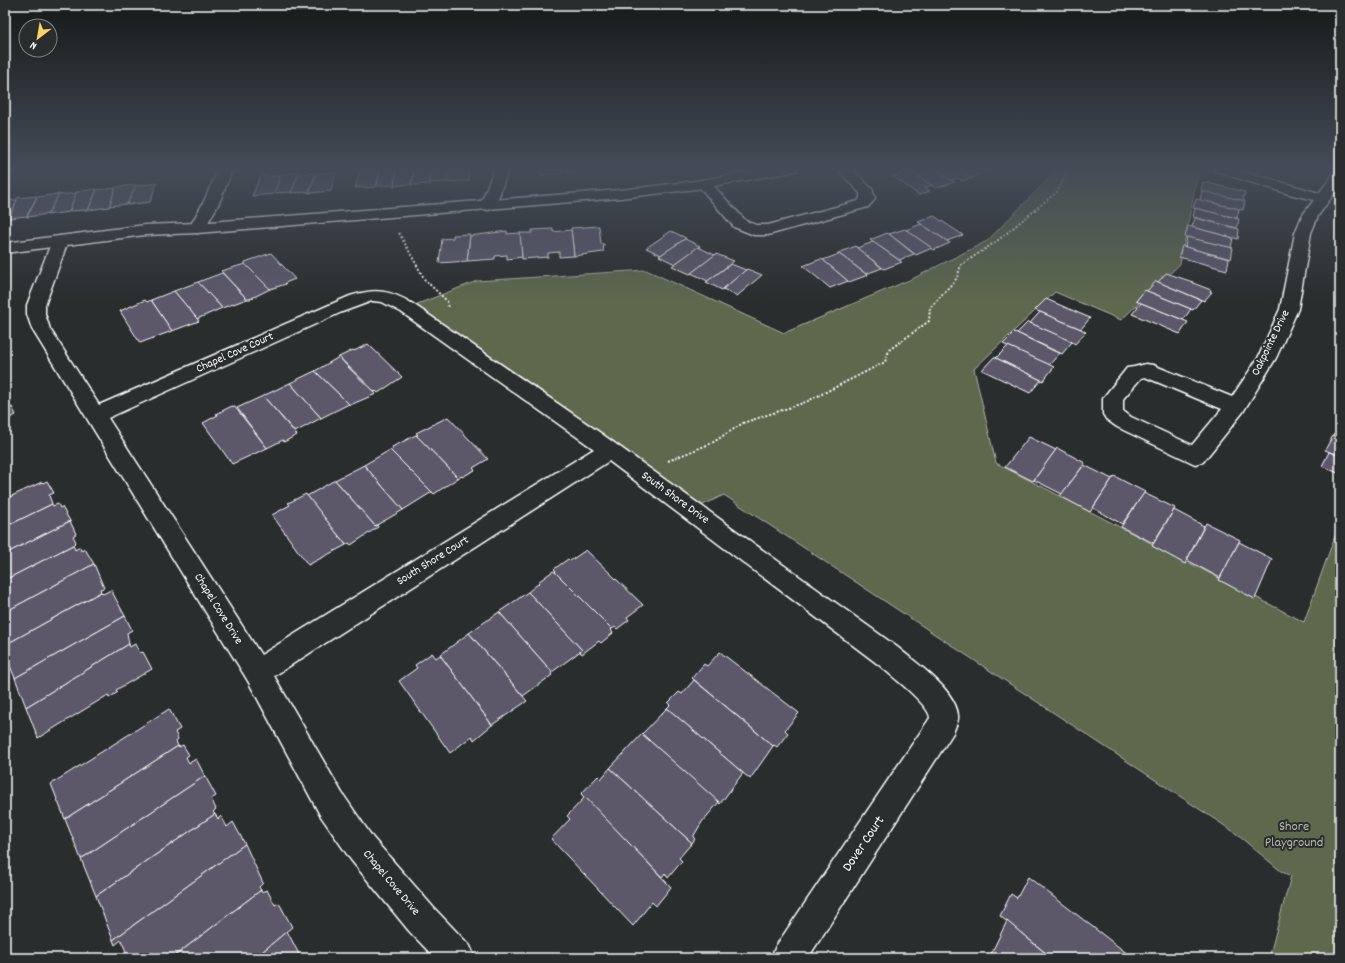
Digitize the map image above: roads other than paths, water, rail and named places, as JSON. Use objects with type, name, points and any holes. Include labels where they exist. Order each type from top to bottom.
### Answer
[{"type":"street","points":[[197,228],[205,213]]},
{"type":"street","points":[[5,248],[145,230],[197,228],[380,213]]},
{"type":"street","points":[[730,213],[740,224],[754,230],[768,230],[830,213]]},
{"type":"street","name":"Oakpointe Drive","points":[[1236,407],[1146,370],[1134,373],[1113,398],[1113,414],[1124,422],[1195,456],[1236,407],[1267,358],[1289,309],[1303,233],[1312,213]]},
{"type":"street","name":"Chapel Cove Drive","points":[[60,241],[38,296],[36,314],[41,329],[257,672],[331,804],[362,849],[421,919],[458,958]]},
{"type":"street","name":"Chapel Cove Court","points":[[96,415],[336,308],[358,299],[376,295]]},
{"type":"street","name":"South Shore Drive","points":[[376,295],[382,295],[396,300],[609,450],[888,656],[928,691],[942,708],[944,716],[940,730]]},
{"type":"street","name":"South Shore Court","points":[[257,672],[609,450]]},
{"type":"street","name":"Dover Court","points":[[788,958],[940,730]]},
{"type":"park label","name":"Shore Playground","points":[[1294,836]]}]
